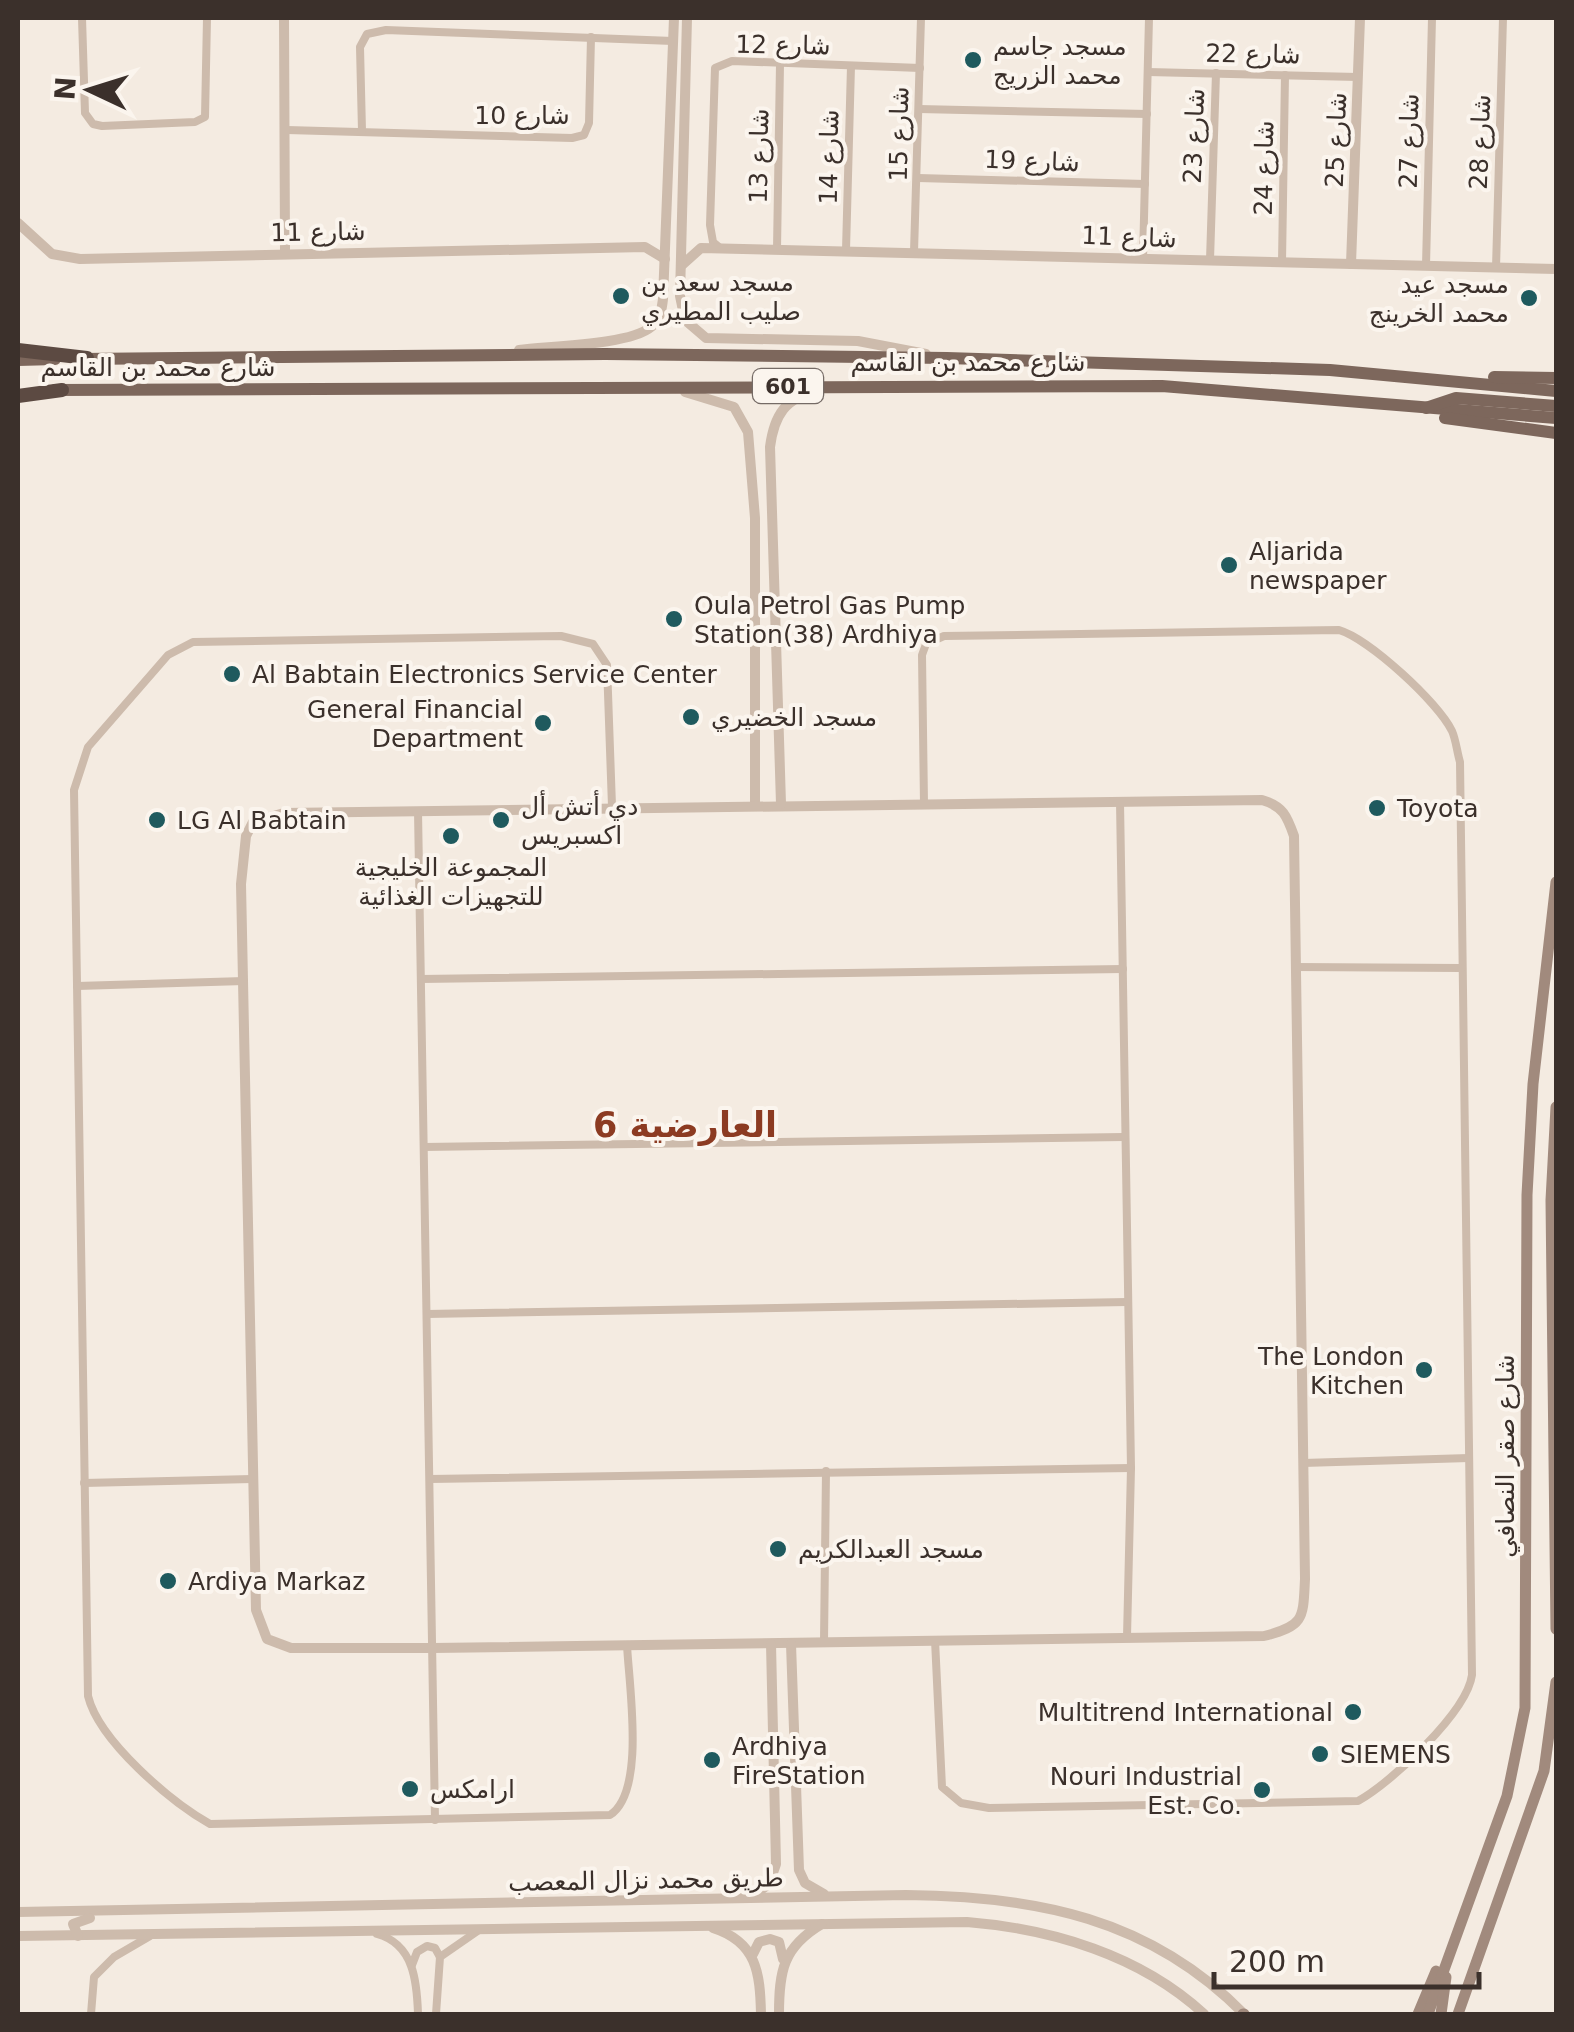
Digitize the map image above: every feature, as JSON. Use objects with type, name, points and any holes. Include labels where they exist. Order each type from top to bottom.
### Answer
[{"type":"highway","points":[[18,350],[87,358]]},
{"type":"highway","points":[[18,393],[62,390]]},
{"type":"main road","name":"شارع محمد بن القاسم","points":[[18,360],[488,355],[946,358],[1330,370],[1556,390]]},
{"type":"main road","points":[[1162,386],[1155,376],[1161,369],[1295,376],[1330,370]]},
{"type":"main road","points":[[1440,379],[1556,378]]},
{"type":"main road","name":"شارع محمد بن القاسم","points":[[62,390],[1162,386],[1556,418]]},
{"type":"main road","points":[[1424,410],[1456,398],[1556,406]]},
{"type":"main road","points":[[1424,410],[1444,418],[1556,433]]},
{"type":"main road","name":"شارع صقر النصافي","points":[[1428,2014],[1507,1796],[1525,1708],[1527,1194],[1533,1084],[1556,882]]},
{"type":"main road","name":"شارع صقر النصافي","points":[[1556,1107],[1556,1629]]},
{"type":"main road","points":[[1461,2014],[1478,1953],[1544,1771],[1556,1682]]},
{"type":"main road","points":[[1418,2014],[1465,1908]]},
{"type":"main road","points":[[1441,2014],[1448,1958]]},
{"type":"street","points":[[82,18],[85,113],[92,124],[102,126],[195,122],[205,117],[207,18]]},
{"type":"street","points":[[284,18],[285,252]]},
{"type":"street","points":[[488,355],[626,337],[649,330],[662,310],[674,18]]},
{"type":"street","points":[[687,18],[680,307],[686,320],[706,338],[858,341],[946,358]]},
{"type":"street","name":"شارع 15","points":[[914,252],[921,18]]},
{"type":"street","points":[[1143,258],[1149,18]]},
{"type":"street","name":"شارع 25","points":[[1351,264],[1360,18]]},
{"type":"street","name":"شارع 27","points":[[1426,266],[1432,18]]},
{"type":"street","name":"شارع 28","points":[[1496,268],[1502,18]]},
{"type":"street","points":[[362,132],[360,46],[367,34],[386,30],[673,41]]},
{"type":"street","name":"شارع 10","points":[[286,130],[572,138],[584,135],[589,123],[591,37]]},
{"type":"street","name":"شارع 12","points":[[723,248],[713,242],[710,225],[714,68],[732,61],[920,68]]},
{"type":"street","name":"شارع 13","points":[[777,249],[780,64]]},
{"type":"street","name":"شارع 14","points":[[846,250],[851,66]]},
{"type":"street","name":"شارع 22","points":[[1148,72],[1358,77]]},
{"type":"street","name":"شارع 23","points":[[1210,260],[1216,74]]},
{"type":"street","name":"شارع 24","points":[[1282,262],[1285,75]]},
{"type":"street","points":[[919,109],[1147,114]]},
{"type":"street","name":"شارع 19","points":[[918,178],[1145,184]]},
{"type":"street","points":[[664,274],[672,280],[700,248],[675,212],[667,217]]},
{"type":"street","name":"شارع 11","points":[[18,223],[52,254],[80,258],[644,247]]},
{"type":"street","points":[[665,259],[644,247],[666,232]]},
{"type":"street","name":"شارع 11","points":[[700,248],[1556,270]]},
{"type":"street","points":[[781,804],[770,448],[781,409],[813,391],[1046,384]]},
{"type":"street","points":[[669,388],[734,407],[746,422],[750,451],[756,804]]},
{"type":"street","points":[[750,451],[761,438],[770,448]]},
{"type":"street","points":[[924,804],[922,655],[926,644],[944,636],[1339,630],[1356,635],[1389,664],[1452,732],[1460,762],[1469,1691],[1401,1768],[1358,1801],[989,1808],[961,1803],[942,1787],[935,1640]]},
{"type":"street","points":[[612,806],[607,665],[593,644],[578,638],[184,645],[168,656],[94,739],[79,764],[74,790],[88,1696],[96,1717],[157,1785],[210,1824],[610,1815],[621,1808],[631,1780],[627,1645]]},
{"type":"street","points":[[1262,800],[1278,804],[1294,836],[1303,1614],[1292,1629],[1264,1636],[432,1648],[291,1648],[267,1639],[256,1610],[252,1479],[242,872],[246,836],[253,822],[284,813],[781,804],[1262,800]]},
{"type":"street","points":[[1120,802],[1131,1468],[1128,1637]]},
{"type":"street","points":[[418,811],[436,1820]]},
{"type":"street","points":[[1295,968],[1460,968]]},
{"type":"street","points":[[421,979],[1124,970]]},
{"type":"street","points":[[77,986],[244,981]]},
{"type":"street","points":[[424,1147],[1124,1138]]},
{"type":"street","points":[[427,1314],[1127,1302]]},
{"type":"street","points":[[1303,1463],[1469,1458]]},
{"type":"street","points":[[430,1479],[1131,1468]]},
{"type":"street","points":[[824,1642],[826,1471]]},
{"type":"street","points":[[84,1483],[252,1479]]},
{"type":"street","points":[[744,1900],[764,1890],[774,1874],[771,1644]]},
{"type":"street","points":[[792,1644],[794,1806],[802,1878],[816,1892],[835,1897]]},
{"type":"street","points":[[776,1806],[794,1806]]},
{"type":"street","name":"طريق محمد نزال المعصب","points":[[18,1912],[973,1896],[1066,1910],[1153,1946],[1228,1998],[1244,2014]]},
{"type":"street","points":[[78,1936],[72,1928],[81,1918],[137,1917],[177,1910]]},
{"type":"street","name":"طريق محمد نزال المعصب","points":[[18,1936],[967,1922],[1046,1934],[1128,1964],[1204,2014]]},
{"type":"street","points":[[783,1960],[796,1941],[822,1924]]},
{"type":"street","points":[[702,1925],[730,1934],[753,1954],[760,1981],[761,2014]]},
{"type":"street","points":[[440,1957],[481,1929]]},
{"type":"street","points":[[362,1930],[395,1943],[412,1965]]},
{"type":"street","points":[[91,2014],[94,1977],[114,1957],[150,1936]]},
{"type":"street","points":[[753,1954],[759,1942],[779,1942],[783,1960],[779,2014]]},
{"type":"street","points":[[418,2014],[412,1965],[417,1952],[427,1946],[435,1948],[440,1957],[436,2014]]},
{"type":"place","name":"مسجد جاسم محمد الزريج","points":[[973,60]]},
{"type":"place","name":"مسجد سعد بن صليب المطيري","points":[[621,296]]},
{"type":"place","name":"مسجد عيد محمد الخرينج","points":[[1529,298]]},
{"type":"place","name":"Aljarida newspaper","points":[[1229,565]]},
{"type":"place","name":"Oula Petrol Gas Pump Station(38) Ardhiya","points":[[674,619]]},
{"type":"place","name":"Al Babtain Electronics Service Center","points":[[232,674]]},
{"type":"place","name":"مسجد الخضيري","points":[[691,717]]},
{"type":"place","name":"General Financial Department","points":[[543,723]]},
{"type":"place","name":"Toyota","points":[[1377,808]]},
{"type":"place","name":"LG Al Babtain","points":[[157,820]]},
{"type":"place","name":"دي أتش أل اكسبريس","points":[[501,820]]},
{"type":"place","name":"المجموعة الخليجية للتجهيزات الغذائية","points":[[451,836]]},
{"type":"place","name":"The London Kitchen","points":[[1424,1370]]},
{"type":"place","name":"مسجد العبدالكريم","points":[[778,1549]]},
{"type":"place","name":"Ardiya Markaz","points":[[168,1581]]},
{"type":"place","name":"Multitrend International","points":[[1353,1712]]},
{"type":"place","name":"SIEMENS","points":[[1320,1754]]},
{"type":"place","name":"Ardhiya FireStation","points":[[712,1760]]},
{"type":"place","name":"ارامكس","points":[[410,1789]]},
{"type":"place","name":"Nouri Industrial Est. Co.","points":[[1262,1790]]},
{"type":"district","name":"العارضية 6","points":[[685,1125]]}]
